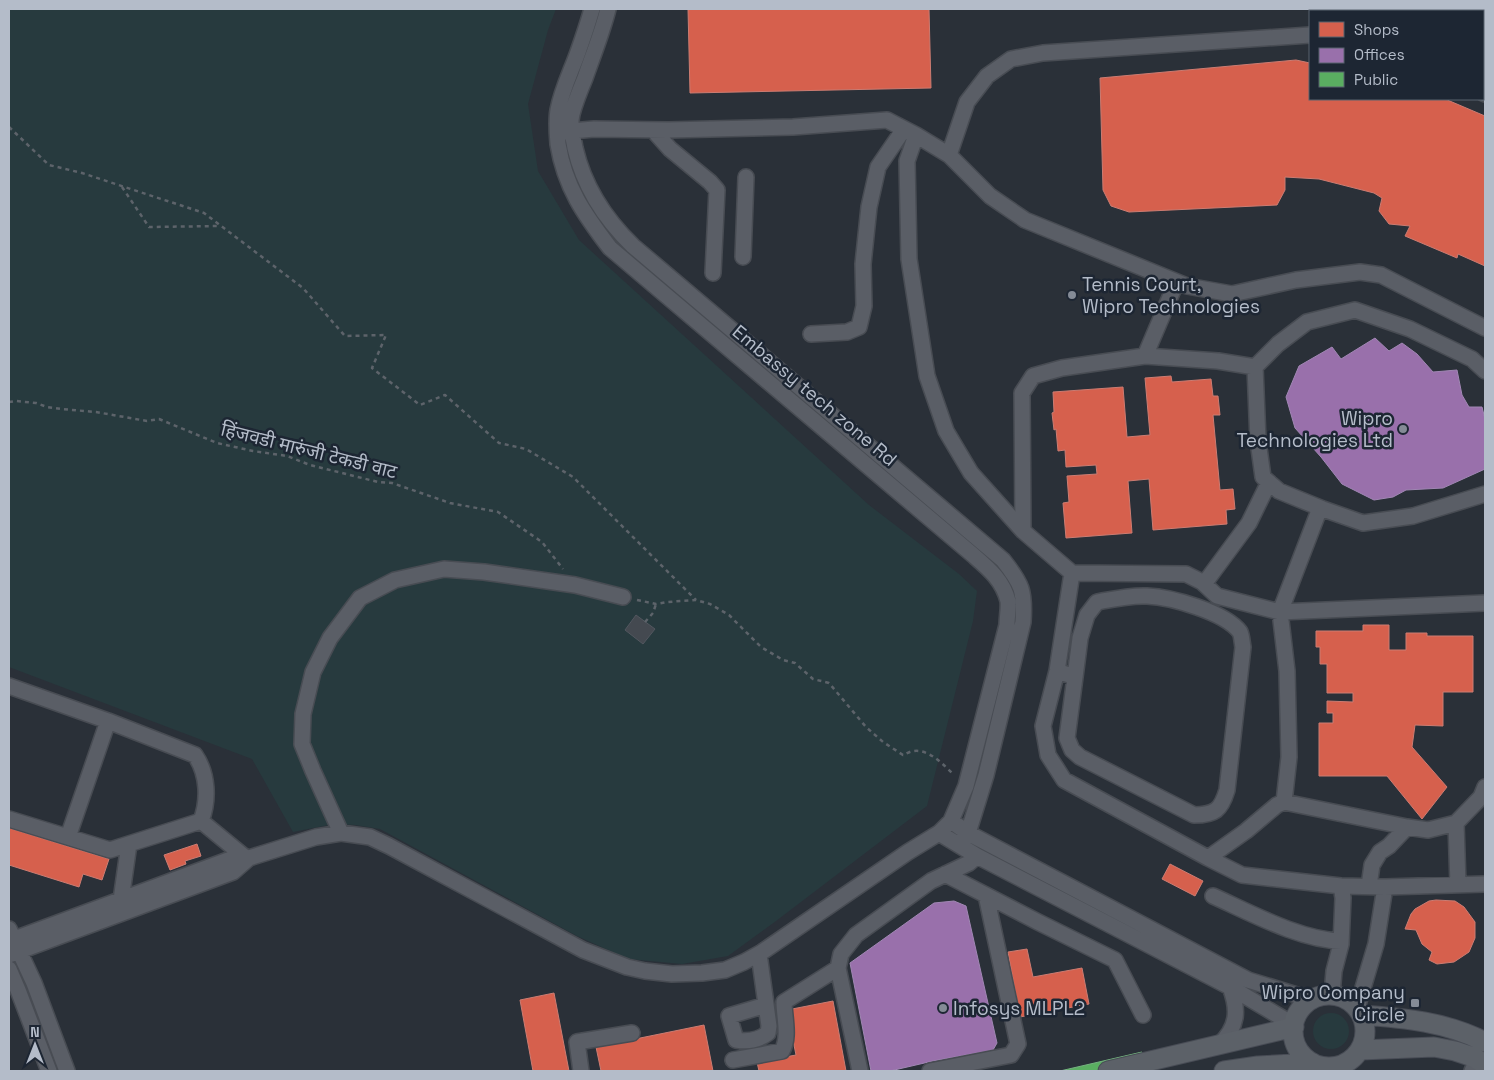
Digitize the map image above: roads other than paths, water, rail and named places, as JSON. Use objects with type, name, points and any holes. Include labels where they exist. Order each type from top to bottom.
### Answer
[{"type":"main road","points":[[1224,1071],[1258,1066],[1317,1067],[1330,1067],[1348,1062],[1361,1050],[1366,1032],[1359,1012],[1350,1002],[1341,997],[1332,995],[1322,996],[1312,1000],[1300,1010],[1294,1026],[1296,1044],[1305,1058],[1317,1067]]},
{"type":"main road","points":[[1359,1012],[1410,1019],[1448,1027],[1485,1042]]},
{"type":"main road","points":[[1108,1071],[1294,1026]]},
{"type":"main road","points":[[1361,1050],[1434,1046],[1455,1051],[1478,1065]]},
{"type":"street","name":"Embassy tech zone Rd","points":[[592,9],[578,53],[562,93],[558,112],[563,132],[560,154],[566,179],[584,214],[610,248],[997,576],[1008,602],[1007,625],[966,786],[951,821]]},
{"type":"street","points":[[563,132],[572,115],[608,9]]},
{"type":"street","points":[[949,155],[967,102],[987,76],[1011,59],[1043,53],[1309,35]]},
{"type":"street","points":[[563,132],[594,129],[653,130],[793,127],[887,120],[949,155],[990,196],[1025,220],[1187,286],[1232,294],[1296,280],[1360,272],[1381,275],[1485,328]]},
{"type":"street","points":[[653,130],[670,149],[717,190],[713,273]]},
{"type":"street","points":[[563,132],[578,161],[586,183],[607,218],[633,246],[1003,560],[1017,578],[1022,589],[1024,604],[1023,622],[986,775],[963,839]]},
{"type":"street","points":[[811,334],[847,332],[859,327],[864,306],[863,264],[869,207],[878,167],[910,132]]},
{"type":"street","points":[[910,132],[907,161],[909,259],[927,376],[946,431],[971,473],[1023,531],[1072,573],[1186,574],[1204,584],[1218,596],[1280,612],[1485,603]]},
{"type":"street","points":[[743,257],[746,177]]},
{"type":"street","points":[[1145,356],[1176,282]]},
{"type":"street","points":[[1485,371],[1472,359],[1419,333],[1355,310],[1307,322],[1278,344],[1255,367],[1258,441],[1263,477],[1279,491],[1363,523],[1413,516],[1485,494]]},
{"type":"street","points":[[1023,531],[1022,393],[1033,376],[1062,368],[1145,356],[1218,361],[1255,367]]},
{"type":"street","points":[[1204,584],[1249,523],[1269,482]]},
{"type":"street","points":[[1284,802],[1289,757],[1286,671],[1280,612],[1320,508]]},
{"type":"street","points":[[340,832],[312,771],[302,744],[303,714],[313,672],[330,638],[360,598],[395,580],[444,570],[484,572],[575,585],[623,597]]},
{"type":"street","points":[[1072,573],[1057,671],[1043,726],[1048,755],[1064,780],[1242,875],[1341,886],[1385,887],[1485,884]]},
{"type":"street","points":[[1147,596],[1180,600],[1228,622],[1240,633],[1243,647],[1227,790],[1223,803],[1215,812],[1207,815],[1194,815],[1080,757],[1072,750],[1067,738],[1075,678],[1080,638],[1087,615],[1097,602],[1147,596]]},
{"type":"street","points":[[1057,671],[1075,678]]},
{"type":"street","points":[[9,686],[195,755],[200,762],[207,797],[202,821]]},
{"type":"street","points":[[68,837],[108,722]]},
{"type":"street","points":[[1208,858],[1246,831],[1277,805],[1284,802],[1428,830],[1456,823],[1481,798],[1485,787]]},
{"type":"street","points":[[9,819],[110,850],[202,821]]},
{"type":"street","points":[[202,821],[248,858]]},
{"type":"street","points":[[12,943],[228,860],[248,858],[316,837],[340,832],[370,838],[583,950],[627,967],[646,972],[672,974],[702,973],[725,970],[759,954],[939,832],[951,821],[977,856],[1230,987],[1294,1026]]},
{"type":"street","points":[[1456,823],[1458,885]]},
{"type":"street","points":[[1369,886],[1372,865],[1380,852],[1389,846],[1407,827]]},
{"type":"street","points":[[939,832],[963,839],[1248,980],[1312,1000]]},
{"type":"street","points":[[121,900],[129,844]]},
{"type":"street","points":[[860,1071],[838,968],[841,954],[856,936],[932,880],[968,863],[977,856]]},
{"type":"street","points":[[12,943],[233,872],[248,858]]},
{"type":"street","points":[[946,874],[1115,960],[1143,1015]]},
{"type":"street","points":[[1332,995],[1334,971],[1341,941],[1343,898],[1341,886]]},
{"type":"street","points":[[1359,1012],[1376,944],[1385,887]]},
{"type":"street","points":[[930,1071],[1011,1055],[1018,1044],[986,896]]},
{"type":"street","points":[[1213,896],[1298,933],[1329,941],[1341,941]]},
{"type":"street","points":[[12,943],[34,983],[67,1071]]},
{"type":"street","points":[[759,954],[766,1005]]},
{"type":"street","points":[[733,1060],[782,1050],[785,1046],[786,1034],[784,1002],[838,968]]},
{"type":"street","points":[[9,969],[49,1071]]},
{"type":"street","points":[[1219,1045],[1228,1037],[1236,1010],[1236,1001],[1230,987]]},
{"type":"street","points":[[582,1071],[577,1042],[632,1033]]},
{"type":"place","name":"Tennis Court, Wipro Technologies","points":[[1072,295]]},
{"type":"place","name":"Wipro Technologies Ltd","points":[[1403,429]]},
{"type":"place","name":"Wipro Company Circle","points":[[1415,1003]]},
{"type":"place","name":"Infosys MLPL2","points":[[943,1008]]}]
